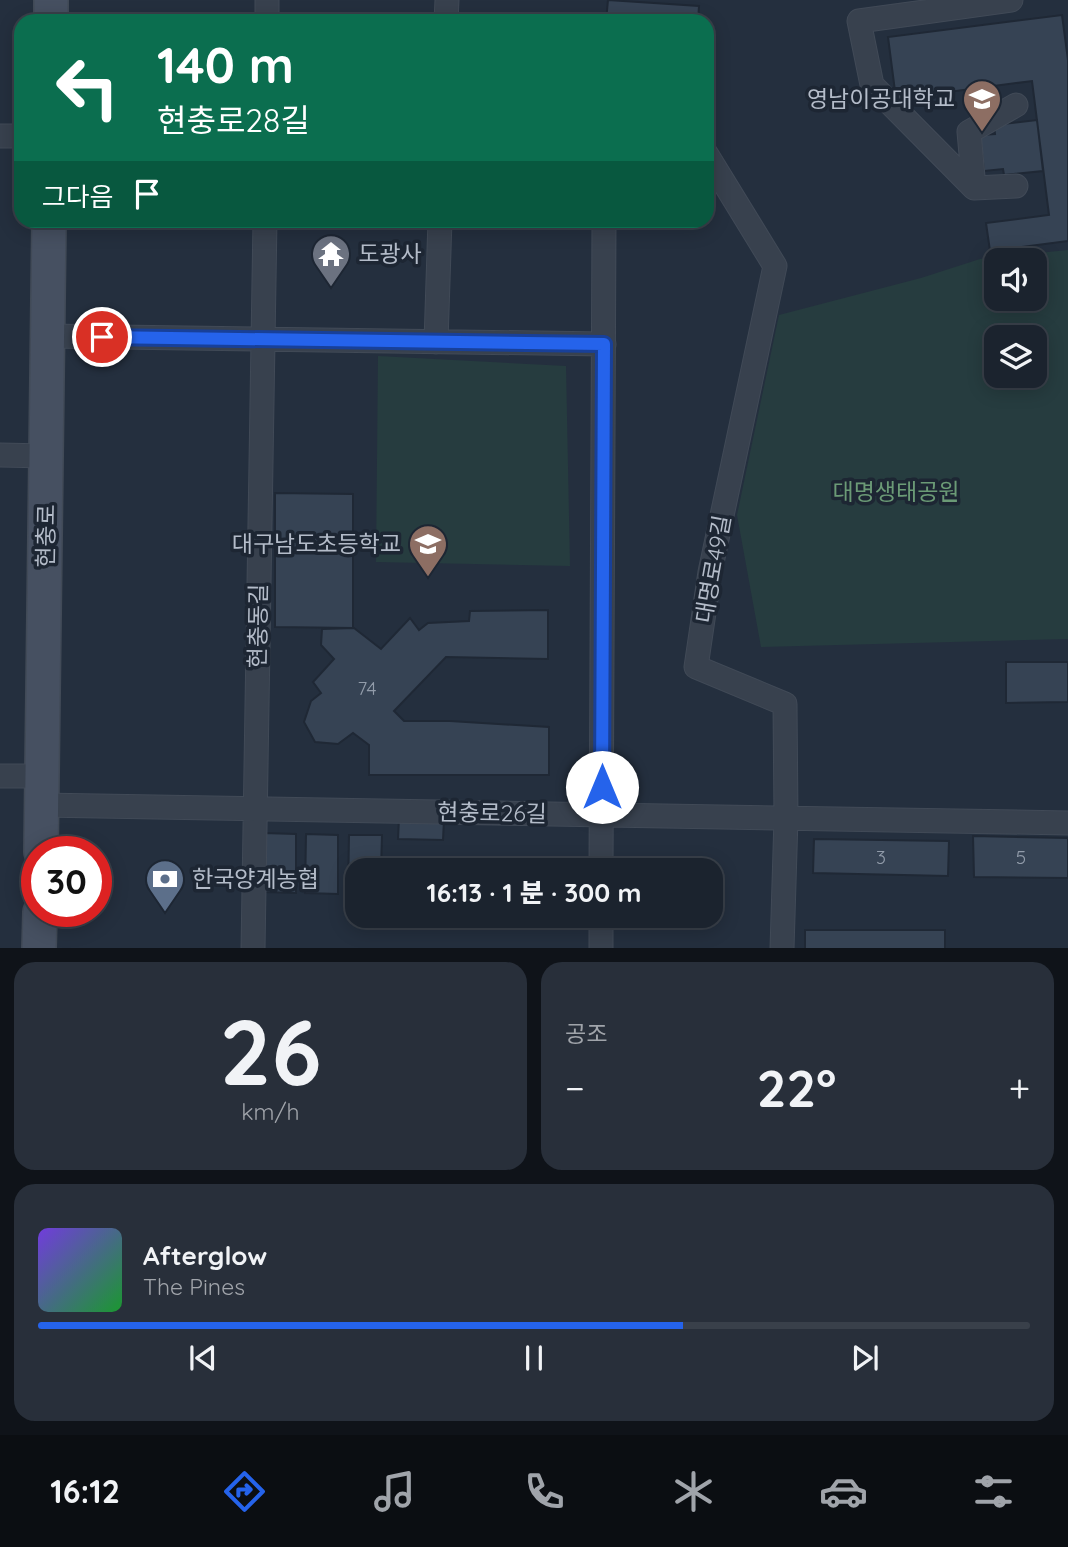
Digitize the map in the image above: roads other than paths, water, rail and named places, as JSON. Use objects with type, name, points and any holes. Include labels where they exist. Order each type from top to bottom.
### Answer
[{"type":"main road","name":"현충로","points":[[41,836],[49,228]]},
{"type":"main road","points":[[39,948],[40,927]]},
{"type":"street","points":[[1011,0],[859,21],[872,85],[974,188],[1016,186]]},
{"type":"street","points":[[974,188],[969,132],[1016,105]]},
{"type":"street","name":"대명로49길","points":[[714,166],[775,266],[710,572],[696,667],[785,704],[786,818],[782,948]]},
{"type":"street","name":"현충동길","points":[[253,948],[265,228]]},
{"type":"street","points":[[436,342],[440,228]]},
{"type":"street","points":[[601,858],[604,228]]},
{"type":"street","points":[[48,336],[604,344]]},
{"type":"street","points":[[0,455],[47,456]]},
{"type":"street","name":"현충로26길","points":[[0,776],[42,790],[255,808],[1068,823]]},
{"type":"street","points":[[601,928],[601,948]]},
{"type":"place","name":"영남이공대학교","points":[[982,133]]},
{"type":"place","name":"도광사","points":[[331,288]]},
{"type":"place","name":"대구남도초등학교","points":[[428,578]]},
{"type":"place","name":"한국양계농협","points":[[165,913]]},
{"type":"park label","name":"대명생태공원","points":[[896,492]]}]
